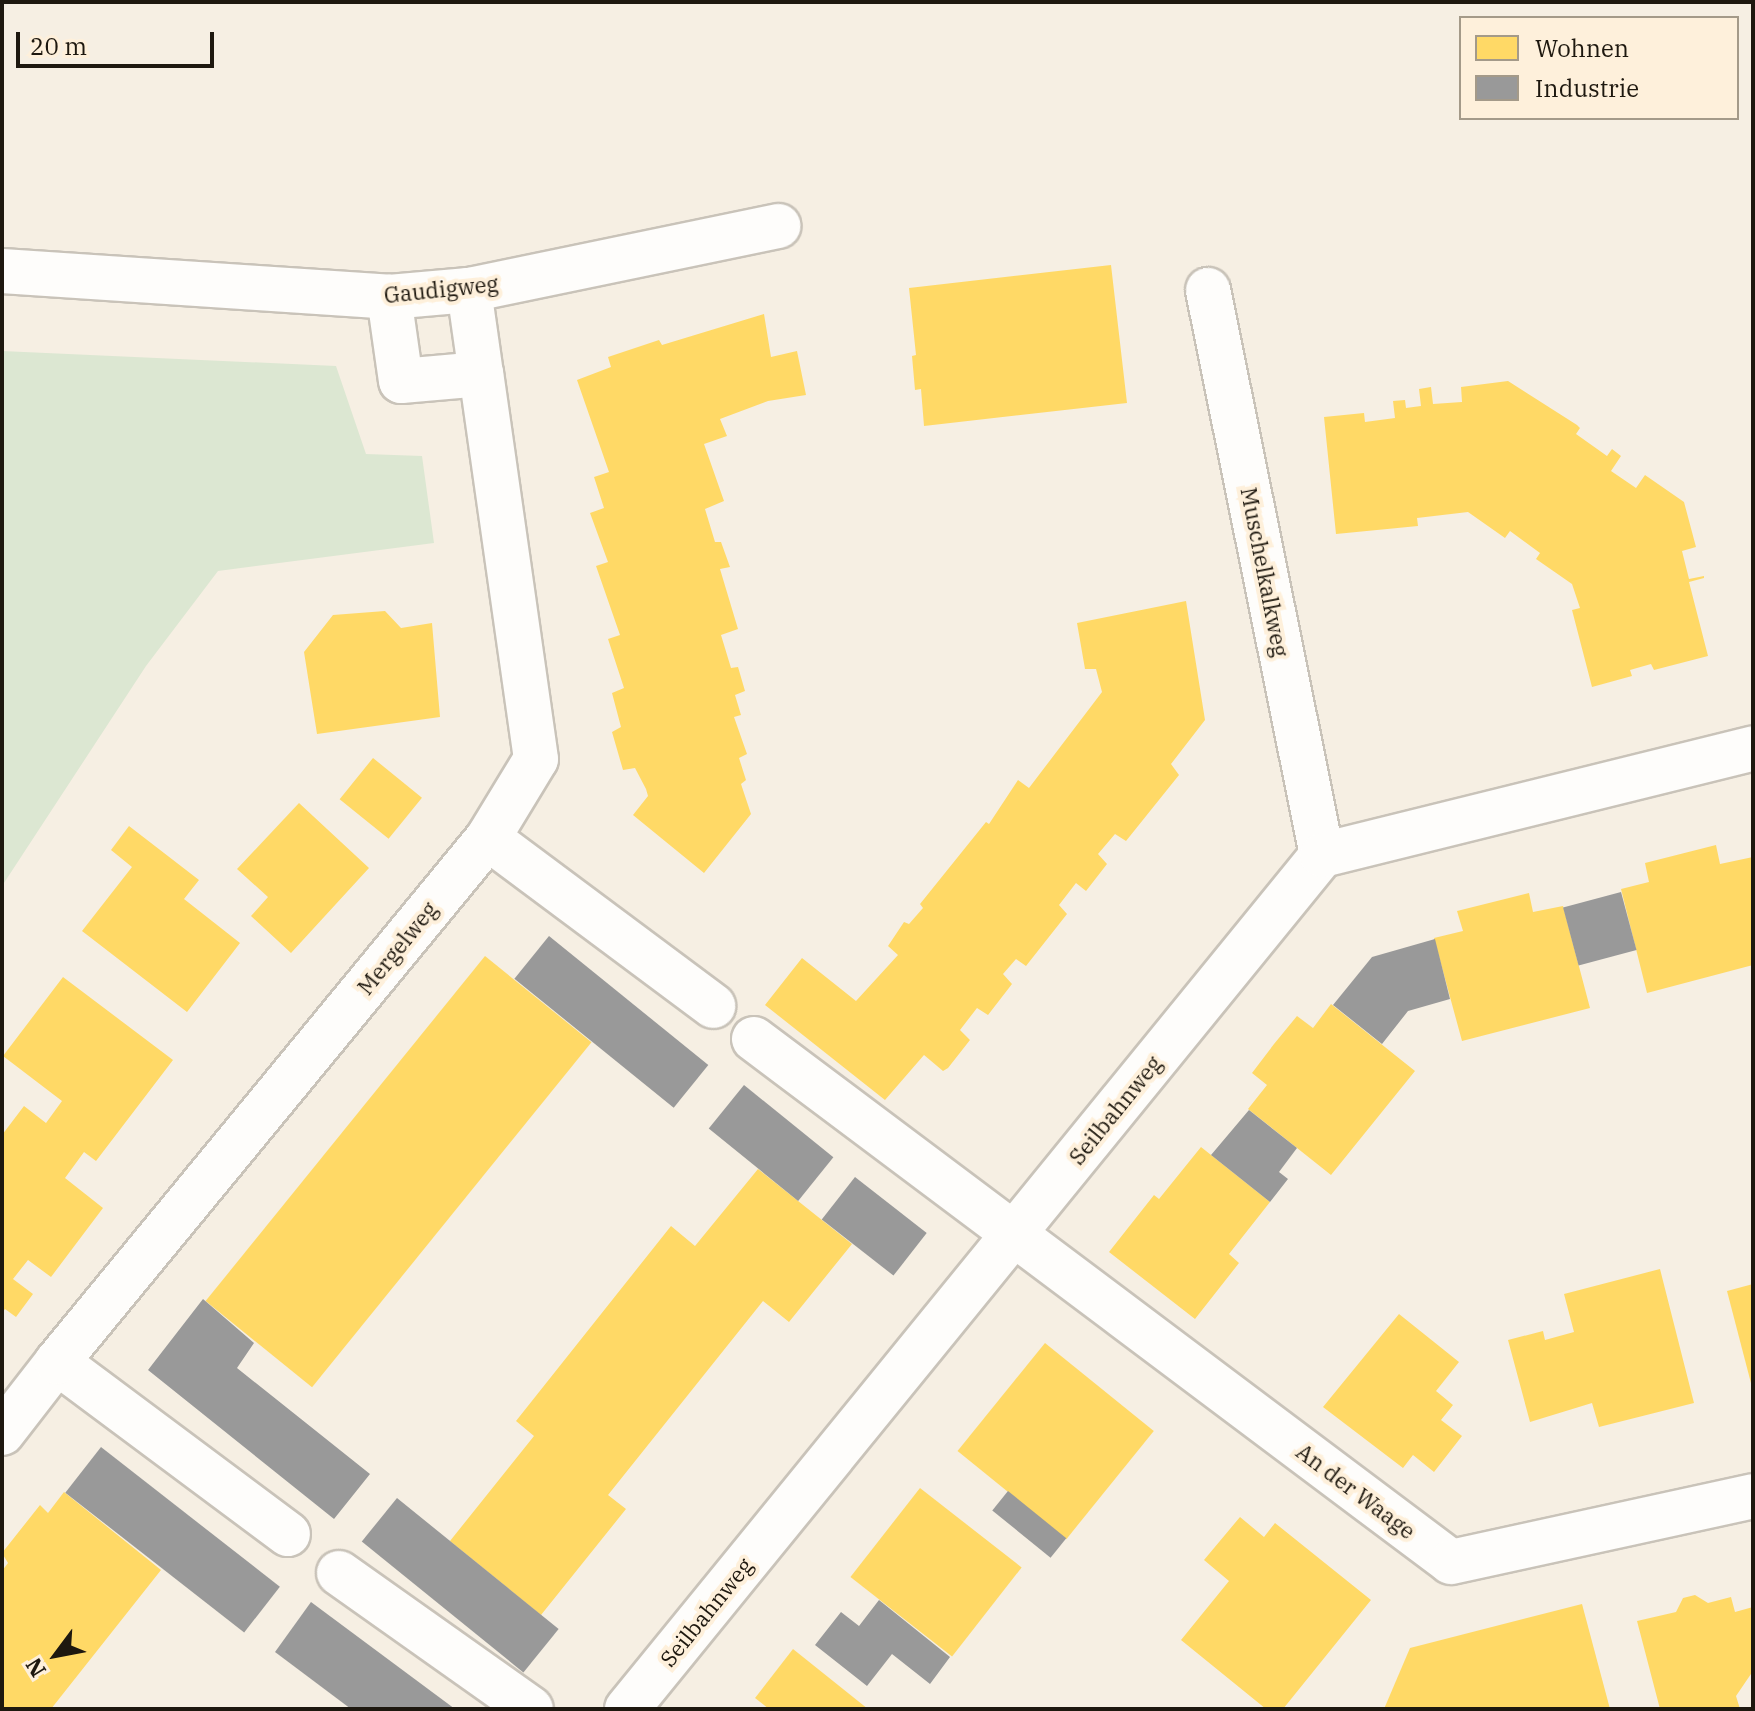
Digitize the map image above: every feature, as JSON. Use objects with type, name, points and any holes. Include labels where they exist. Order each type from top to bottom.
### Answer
[{"type":"street","name":"Gaudigweg","points":[[2,271],[389,297],[469,290],[778,226]]},
{"type":"street","name":"Mergelweg","points":[[2,1433],[488,838],[536,759],[469,290]]},
{"type":"street","name":"Muschelkalkweg","points":[[1208,290],[1322,855]]},
{"type":"street","points":[[389,297],[401,381],[481,374]]},
{"type":"street","points":[[1322,855],[1753,748]]},
{"type":"street","points":[[488,838],[713,1006]]},
{"type":"street","name":"Seilbahnweg","points":[[627,1709],[1322,855]]},
{"type":"street","name":"An der Waage","points":[[754,1039],[1451,1562],[1753,1496]]},
{"type":"street","points":[[57,1362],[288,1534]]},
{"type":"street","points":[[339,1573],[531,1709]]},
{"type":"green space","points":[[2,351],[336,366],[366,454],[422,456],[434,543],[218,571],[146,666],[2,886]]},
{"type":"building: Wohnen","points":[[1111,265],[1127,403],[924,426],[921,389],[915,390],[912,356],[916,355],[909,288]]},
{"type":"building: Wohnen","points":[[764,314],[771,357],[797,351],[806,395],[768,401],[720,419],[727,436],[704,444],[724,501],[705,509],[715,542],[721,542],[730,567],[720,569],[738,629],[721,635],[731,668],[738,667],[745,691],[735,695],[741,715],[734,717],[747,754],[739,758],[746,780],[741,784],[751,814],[704,873],[633,815],[648,796],[635,768],[623,770],[612,732],[621,727],[612,693],[624,688],[608,639],[620,635],[596,566],[608,562],[590,513],[604,508],[594,477],[609,472],[577,380],[611,367],[608,357],[659,340],[662,345]]},
{"type":"building: Wohnen","points":[[1508,381],[1577,425],[1580,428],[1576,434],[1607,456],[1612,449],[1621,456],[1611,471],[1636,488],[1645,475],[1684,502],[1696,547],[1682,551],[1689,579],[1704,576],[1689,582],[1708,656],[1654,670],[1651,664],[1630,670],[1632,676],[1592,687],[1572,610],[1580,608],[1572,584],[1536,559],[1540,553],[1510,531],[1505,538],[1468,512],[1417,518],[1418,526],[1336,534],[1324,417],[1364,413],[1365,422],[1395,418],[1393,401],[1405,400],[1406,408],[1421,406],[1419,389],[1431,387],[1433,404],[1462,402],[1461,387]]},
{"type":"building: Wohnen","points":[[1186,601],[1205,720],[1171,764],[1179,775],[1126,841],[1115,834],[1098,854],[1107,864],[1086,891],[1076,883],[1059,905],[1067,914],[1026,966],[1016,959],[1003,974],[1012,984],[988,1015],[977,1008],[960,1030],[970,1040],[948,1068],[943,1071],[924,1055],[885,1100],[765,1005],[802,958],[856,1001],[898,955],[888,946],[904,922],[909,924],[923,908],[920,904],[986,822],[989,824],[1018,780],[1029,788],[1102,692],[1096,669],[1085,669],[1077,623]]},
{"type":"building: Wohnen","points":[[385,611],[401,628],[432,623],[440,717],[317,734],[304,652],[333,615]]},
{"type":"building: Wohnen","points":[[373,758],[422,798],[389,839],[340,799]]},
{"type":"building: Wohnen","points":[[299,803],[369,868],[291,953],[251,916],[268,897],[237,869]]},
{"type":"building: Wohnen","points":[[129,826],[199,880],[184,899],[240,943],[187,1012],[82,931],[132,867],[111,850]]},
{"type":"building: Wohnen","points":[[1716,845],[1720,864],[1753,857],[1753,965],[1647,993],[1621,889],[1649,882],[1645,863]]},
{"type":"building: Wohnen","points":[[1529,893],[1533,912],[1563,906],[1590,1008],[1462,1041],[1434,938],[1463,931],[1457,911]]},
{"type":"building: Wohnen","points":[[485,956],[591,1042],[312,1387],[206,1301]]},
{"type":"building: Wohnen","points":[[63,977],[173,1060],[96,1161],[84,1152],[65,1178],[103,1208],[51,1277],[28,1260],[13,1279],[33,1294],[16,1317],[5,1309],[2,1313],[2,1135],[24,1106],[46,1123],[62,1101],[3,1056]]},
{"type":"building: Wohnen","points":[[1331,1004],[1415,1071],[1331,1175],[1248,1109],[1267,1085],[1252,1073],[1274,1044],[1297,1016],[1313,1028]]},
{"type":"building: Wohnen","points":[[1201,1147],[1270,1202],[1229,1254],[1239,1263],[1195,1319],[1109,1252],[1154,1195],[1159,1199]]},
{"type":"building: Wohnen","points":[[758,1169],[852,1244],[789,1322],[763,1301],[608,1495],[626,1509],[541,1615],[450,1541],[534,1436],[516,1421],[671,1226],[695,1246]]},
{"type":"building: Wohnen","points":[[1660,1269],[1694,1403],[1599,1427],[1592,1403],[1530,1422],[1508,1340],[1543,1331],[1545,1340],[1574,1332],[1564,1294]]},
{"type":"building: Wohnen","points":[[1753,1284],[1753,1387],[1752,1387],[1727,1291]]},
{"type":"building: Wohnen","points":[[1399,1314],[1459,1362],[1436,1391],[1453,1405],[1441,1420],[1462,1436],[1434,1472],[1413,1455],[1403,1468],[1323,1407]]},
{"type":"building: Wohnen","points":[[1045,1343],[1154,1431],[1066,1539],[958,1451]]},
{"type":"building: Wohnen","points":[[920,1488],[1022,1567],[952,1656],[850,1577]]},
{"type":"building: Wohnen","points":[[64,1492],[161,1570],[51,1709],[2,1709],[2,1571],[8,1563],[2,1553],[40,1505],[48,1513]]},
{"type":"building: Wohnen","points":[[1240,1517],[1264,1537],[1275,1523],[1371,1600],[1283,1709],[1266,1709],[1181,1640],[1229,1581],[1204,1560]]},
{"type":"building: Wohnen","points":[[1695,1595],[1708,1603],[1731,1597],[1735,1612],[1753,1607],[1753,1671],[1736,1696],[1740,1709],[1660,1709],[1637,1621],[1676,1612],[1683,1598]]},
{"type":"building: Wohnen","points":[[1582,1604],[1610,1709],[1384,1709],[1410,1648]]},
{"type":"building: Wohnen","points":[[793,1649],[868,1709],[769,1709],[755,1698]]},
{"type":"building: Industrie","points":[[1621,892],[1637,950],[1579,965],[1563,908]]},
{"type":"building: Industrie","points":[[549,936],[708,1065],[674,1108],[514,979]]},
{"type":"building: Industrie","points":[[1435,939],[1450,999],[1408,1011],[1382,1044],[1333,1005],[1372,957]]},
{"type":"building: Industrie","points":[[744,1085],[833,1157],[798,1201],[709,1129]]},
{"type":"building: Industrie","points":[[1249,1110],[1297,1148],[1279,1172],[1288,1179],[1270,1202],[1211,1155]]},
{"type":"building: Industrie","points":[[855,1177],[927,1233],[893,1276],[822,1220]]},
{"type":"building: Industrie","points":[[203,1299],[254,1343],[237,1368],[370,1474],[334,1519],[148,1370]]},
{"type":"building: Industrie","points":[[101,1447],[280,1587],[244,1632],[65,1493]]},
{"type":"building: Industrie","points":[[1008,1491],[1066,1538],[1051,1558],[992,1510]]},
{"type":"building: Industrie","points":[[397,1498],[559,1629],[523,1672],[362,1542]]},
{"type":"building: Industrie","points":[[879,1600],[950,1657],[930,1684],[892,1654],[867,1686],[815,1645],[841,1612],[859,1626]]},
{"type":"building: Industrie","points":[[311,1602],[455,1709],[351,1709],[275,1652]]}]
